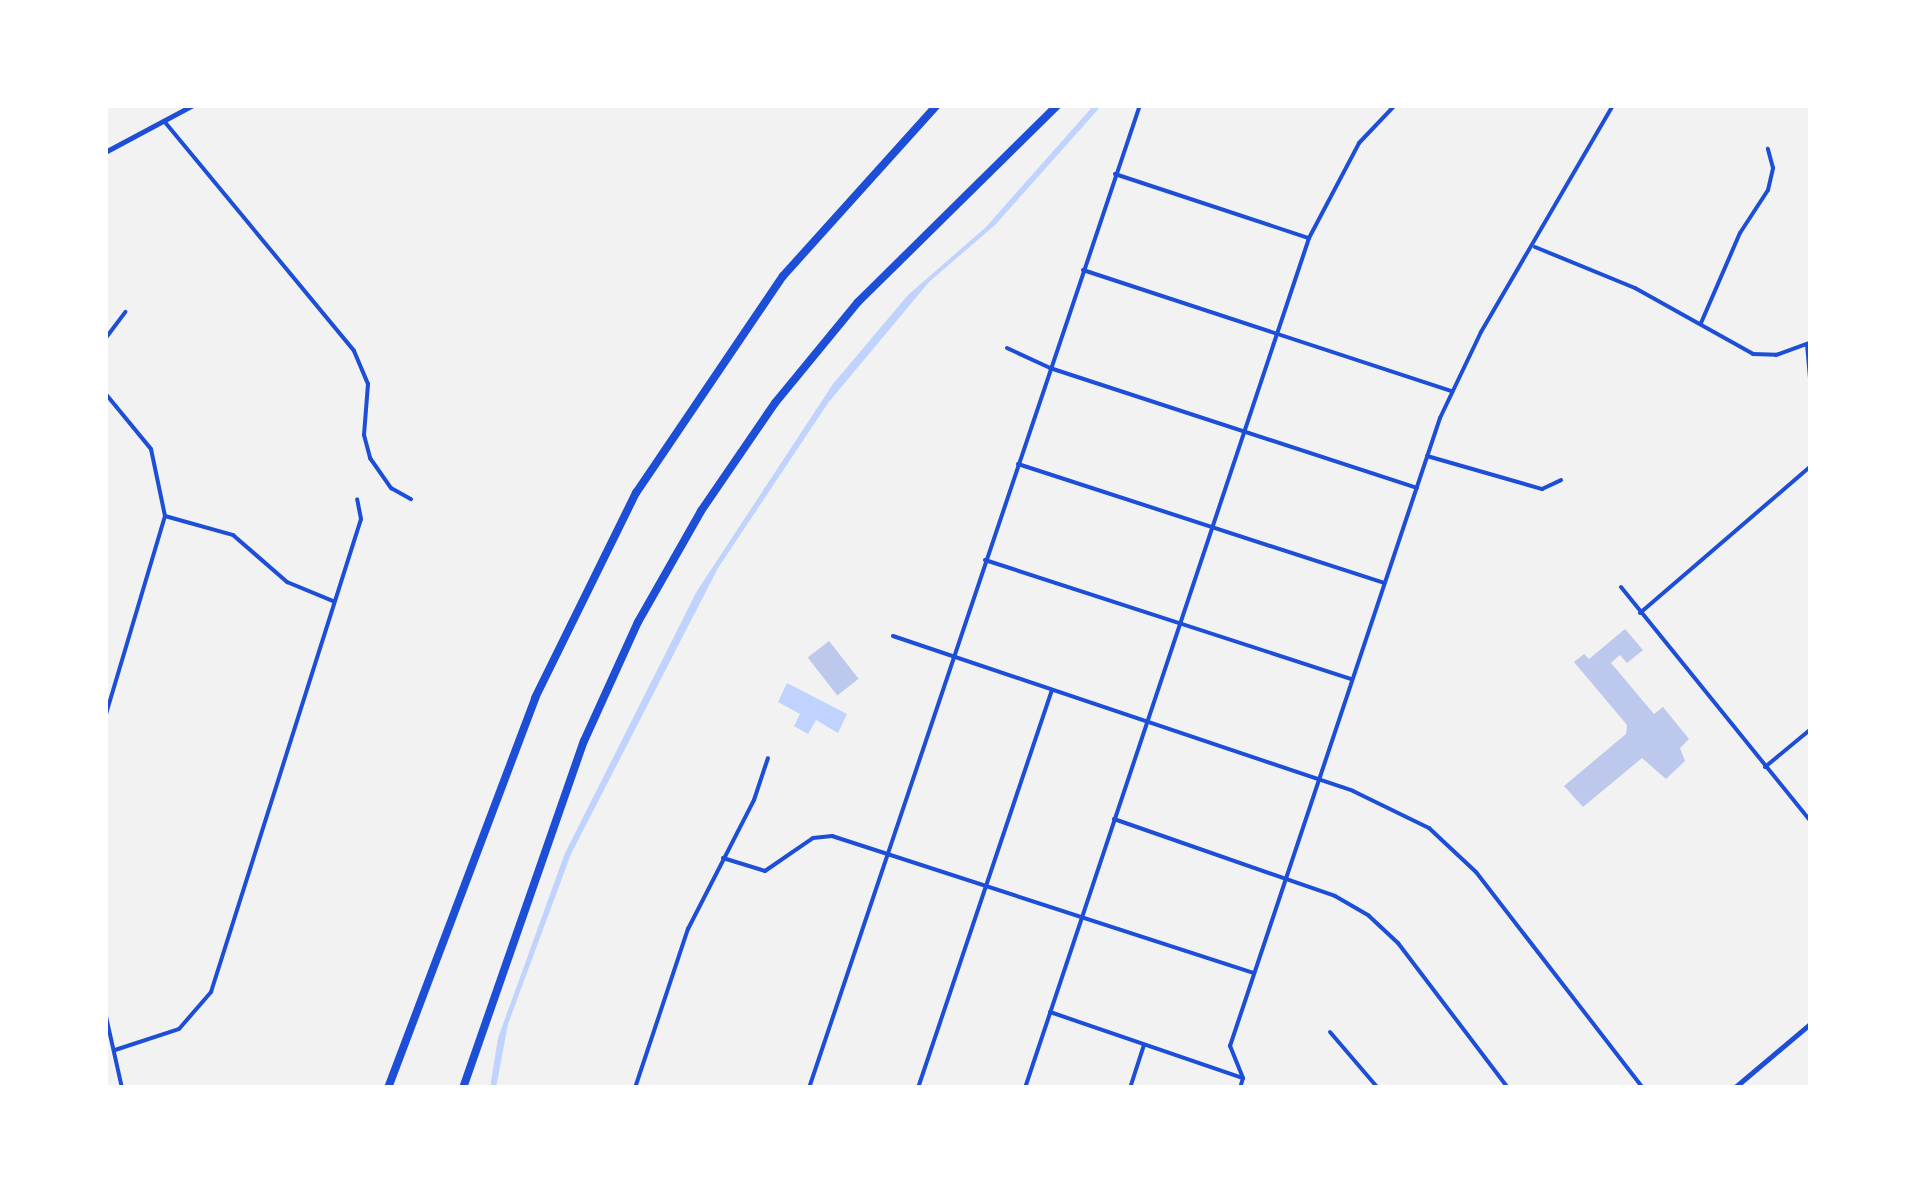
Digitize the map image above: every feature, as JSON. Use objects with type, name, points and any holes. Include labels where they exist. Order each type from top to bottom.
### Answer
[{"type":"highway","points":[[388,1088],[534,698],[636,493],[783,276],[936,105]]},
{"type":"highway","points":[[463,1088],[572,771],[624,652],[684,539],[775,403],[858,302],[1058,105]]},
{"type":"main road","points":[[105,152],[193,105]]},
{"type":"main road","points":[[1734,1088],[1811,1023]]},
{"type":"street","points":[[809,1088],[1140,105]]},
{"type":"street","points":[[1025,1088],[1308,238],[1359,143],[1395,105]]},
{"type":"street","points":[[1240,1088],[1243,1078],[1230,1046],[1427,456],[1452,392],[1614,105]]},
{"type":"street","points":[[164,121],[354,351],[368,384],[364,435],[370,458],[391,488],[411,499]]},
{"type":"street","points":[[1701,323],[1772,179],[1768,149]]},
{"type":"street","points":[[1115,174],[1308,238]]},
{"type":"street","points":[[1535,247],[1701,323],[1753,354],[1776,356],[1809,343],[1811,390]]},
{"type":"street","points":[[1082,270],[1452,392]]},
{"type":"street","points":[[105,339],[125,312]]},
{"type":"street","points":[[1008,348],[1050,368],[1416,488]]},
{"type":"street","points":[[105,393],[151,449],[165,516],[105,717]]},
{"type":"street","points":[[1427,456],[1542,489],[1561,480]]},
{"type":"street","points":[[1018,464],[1384,583]]},
{"type":"street","points":[[1640,614],[1811,466]]},
{"type":"street","points":[[114,1050],[178,1029],[211,992],[361,519],[358,499]]},
{"type":"street","points":[[165,516],[233,535],[287,582],[333,602]]},
{"type":"street","points":[[985,560],[1352,679]]},
{"type":"street","points":[[1621,587],[1811,822]]},
{"type":"street","points":[[893,636],[1319,779],[1411,817],[1462,856],[1643,1088]]},
{"type":"street","points":[[918,1088],[1052,689]]},
{"type":"street","points":[[1765,767],[1811,729]]},
{"type":"street","points":[[634,1088],[674,965],[768,758]]},
{"type":"street","points":[[1114,819],[1335,896],[1383,928],[1508,1088]]},
{"type":"street","points":[[723,858],[765,871],[822,836],[1254,973]]},
{"type":"street","points":[[105,1012],[122,1088]]},
{"type":"street","points":[[1050,1012],[1243,1078]]},
{"type":"street","points":[[1330,1032],[1378,1088]]},
{"type":"street","points":[[1130,1088],[1144,1044]]},
{"type":"water","points":[[1094,105],[1102,105],[995,225],[929,282],[828,403],[718,568],[571,854],[508,1024],[496,1088],[490,1088],[498,1038],[565,853],[697,591],[833,384],[908,295],[986,227]]},
{"type":"water","points":[[787,683],[847,714],[838,733],[816,720],[808,734],[794,726],[800,714],[778,702]]},
{"type":"building","points":[[1625,629],[1643,650],[1627,663],[1620,655],[1611,663],[1654,714],[1663,707],[1689,739],[1680,748],[1685,761],[1666,779],[1642,758],[1583,807],[1564,786],[1626,734],[1627,725],[1574,662],[1584,654],[1589,659]]},
{"type":"building","points":[[829,641],[859,679],[837,695],[808,658]]}]
